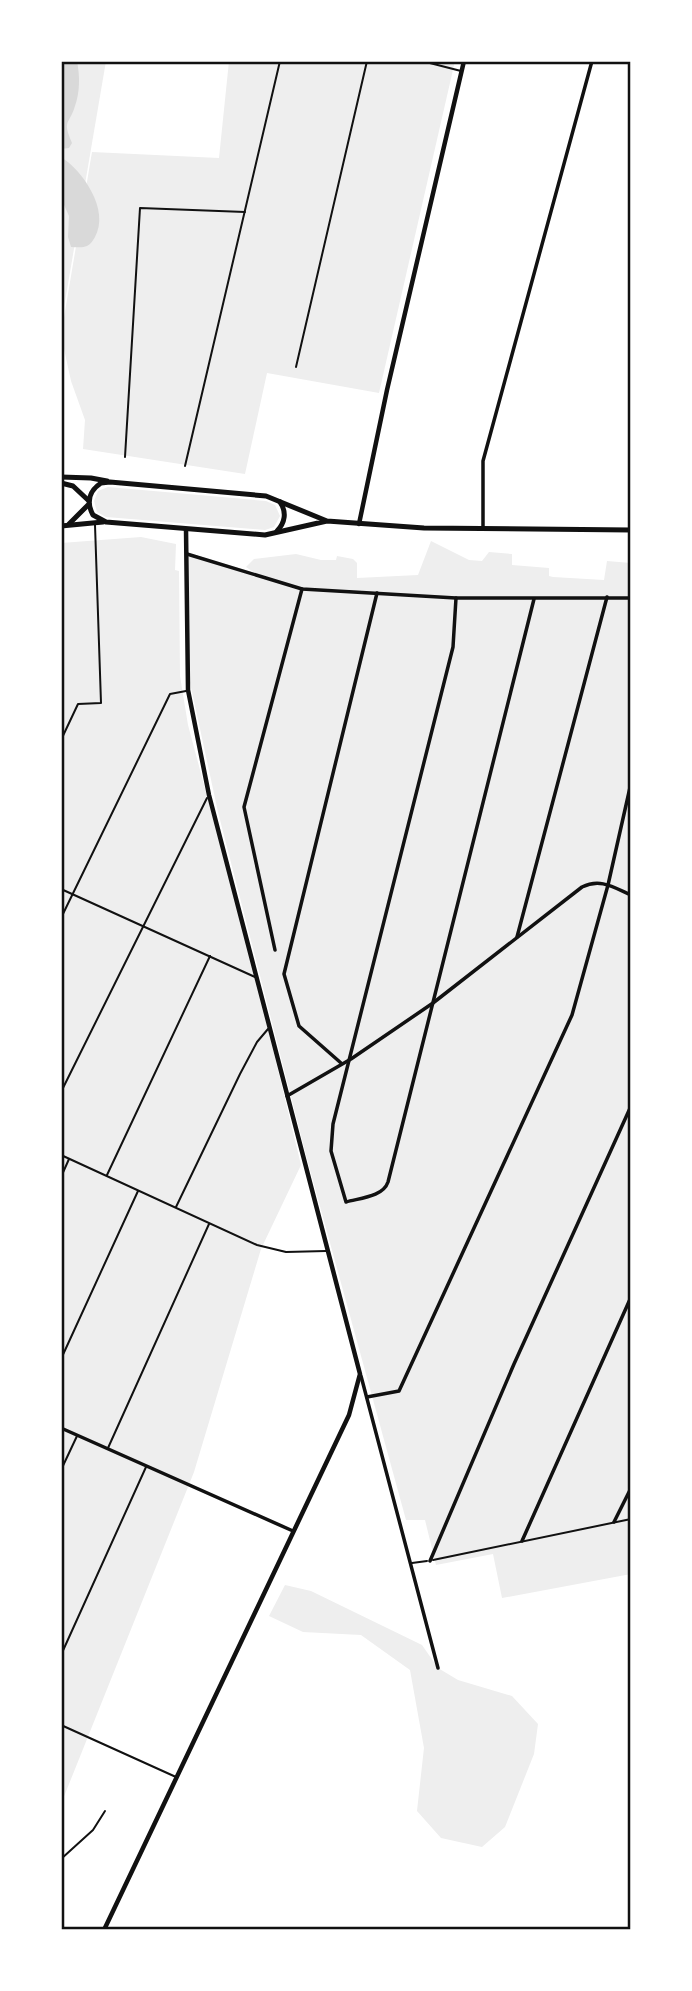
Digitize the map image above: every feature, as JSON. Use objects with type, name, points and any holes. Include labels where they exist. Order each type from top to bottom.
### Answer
[{"type":"main road","points":[[61,477],[266,496],[327,521],[359,524],[424,528],[631,530]]},
{"type":"main road","points":[[65,525],[89,503],[95,487],[110,482]]},
{"type":"main road","points":[[61,483],[73,486],[89,503],[93,515],[106,522]]},
{"type":"main road","points":[[274,533],[284,521],[284,512],[279,501]]},
{"type":"main road","points":[[65,525],[106,522],[265,535],[327,521]]},
{"type":"street","points":[[359,524],[387,390],[464,61]]},
{"type":"street","points":[[483,529],[483,461],[592,61]]},
{"type":"street","points":[[186,529],[188,690],[209,795],[438,1668]]},
{"type":"street","points":[[185,554],[302,589],[456,598],[631,597]]},
{"type":"street","points":[[275,950],[244,807],[302,589]]},
{"type":"street","points":[[341,1063],[299,1026],[284,974],[377,593]]},
{"type":"street","points":[[517,940],[607,597]]},
{"type":"street","points":[[456,598],[453,647],[333,1124],[331,1151],[346,1202],[386,1189],[534,599]]},
{"type":"street","points":[[366,1397],[399,1391],[572,1015],[608,885],[631,783]]},
{"type":"street","points":[[287,1096],[351,1059],[433,1003],[582,887],[592,882],[608,885],[631,895]]},
{"type":"street","points":[[430,1561],[514,1364],[631,1106]]},
{"type":"street","points":[[522,1541],[631,1297]]},
{"type":"street","points":[[104,1930],[349,1416],[357,1395],[360,1374]]},
{"type":"street","points":[[61,1428],[293,1531]]},
{"type":"street","points":[[614,1522],[631,1488]]},
{"type":"lane","points":[[185,466],[281,61]]},
{"type":"lane","points":[[296,367],[367,61]]},
{"type":"lane","points":[[422,61],[461,71]]},
{"type":"lane","points":[[125,457],[140,208],[245,212]]},
{"type":"lane","points":[[61,740],[78,704],[101,704],[95,523]]},
{"type":"lane","points":[[61,918],[170,694],[188,690]]},
{"type":"lane","points":[[61,1092],[209,795]]},
{"type":"lane","points":[[61,889],[256,977]]},
{"type":"lane","points":[[106,1176],[210,956]]},
{"type":"lane","points":[[176,1208],[240,1074],[257,1042],[270,1028]]},
{"type":"lane","points":[[61,1155],[257,1245],[286,1252],[327,1251]]},
{"type":"lane","points":[[61,1177],[69,1159]]},
{"type":"lane","points":[[61,1359],[138,1191]]},
{"type":"lane","points":[[108,1449],[209,1224]]},
{"type":"lane","points":[[61,1470],[77,1435]]},
{"type":"lane","points":[[61,1655],[146,1466]]},
{"type":"lane","points":[[410,1563],[631,1519]]},
{"type":"lane","points":[[61,1725],[177,1777]]},
{"type":"lane","points":[[61,1859],[93,1830],[105,1811]]},
{"type":"shaded area","points":[[61,61],[106,61],[61,325]]},
{"type":"shaded area","points":[[61,61],[77,61],[79,90],[67,126],[72,143],[69,148],[61,149]]},
{"type":"shaded area","points":[[229,61],[455,61],[379,393],[267,373],[245,474],[83,449],[85,420],[71,381],[61,335],[92,152],[219,158]]},
{"type":"shaded area","points":[[61,157],[85,181],[97,204],[99,226],[93,241],[85,247],[71,247],[68,237],[69,216],[61,198]]},
{"type":"shaded area","points":[[108,487],[266,501],[275,505],[280,516],[274,527],[265,530],[106,517],[97,512],[94,501],[98,491]]},
{"type":"shaded area","points":[[141,537],[176,544],[175,570],[179,571],[180,676],[188,725],[255,975],[301,1165],[261,1249],[194,1472],[61,1804],[61,543]]},
{"type":"shaded area","points":[[431,541],[469,560],[482,561],[489,552],[512,554],[512,565],[549,568],[549,576],[553,577],[604,580],[607,561],[631,563],[631,1574],[502,1598],[493,1554],[436,1565],[425,1520],[406,1520],[307,1159],[218,812],[189,678],[189,553],[255,573],[246,567],[254,559],[296,554],[321,560],[336,560],[337,556],[353,559],[357,563],[357,578],[418,575]]},
{"type":"shaded area","points":[[285,1585],[311,1591],[422,1645],[438,1668],[458,1680],[512,1696],[538,1724],[534,1754],[505,1827],[482,1847],[441,1838],[417,1811],[424,1748],[410,1670],[361,1635],[303,1632],[269,1616]]}]
